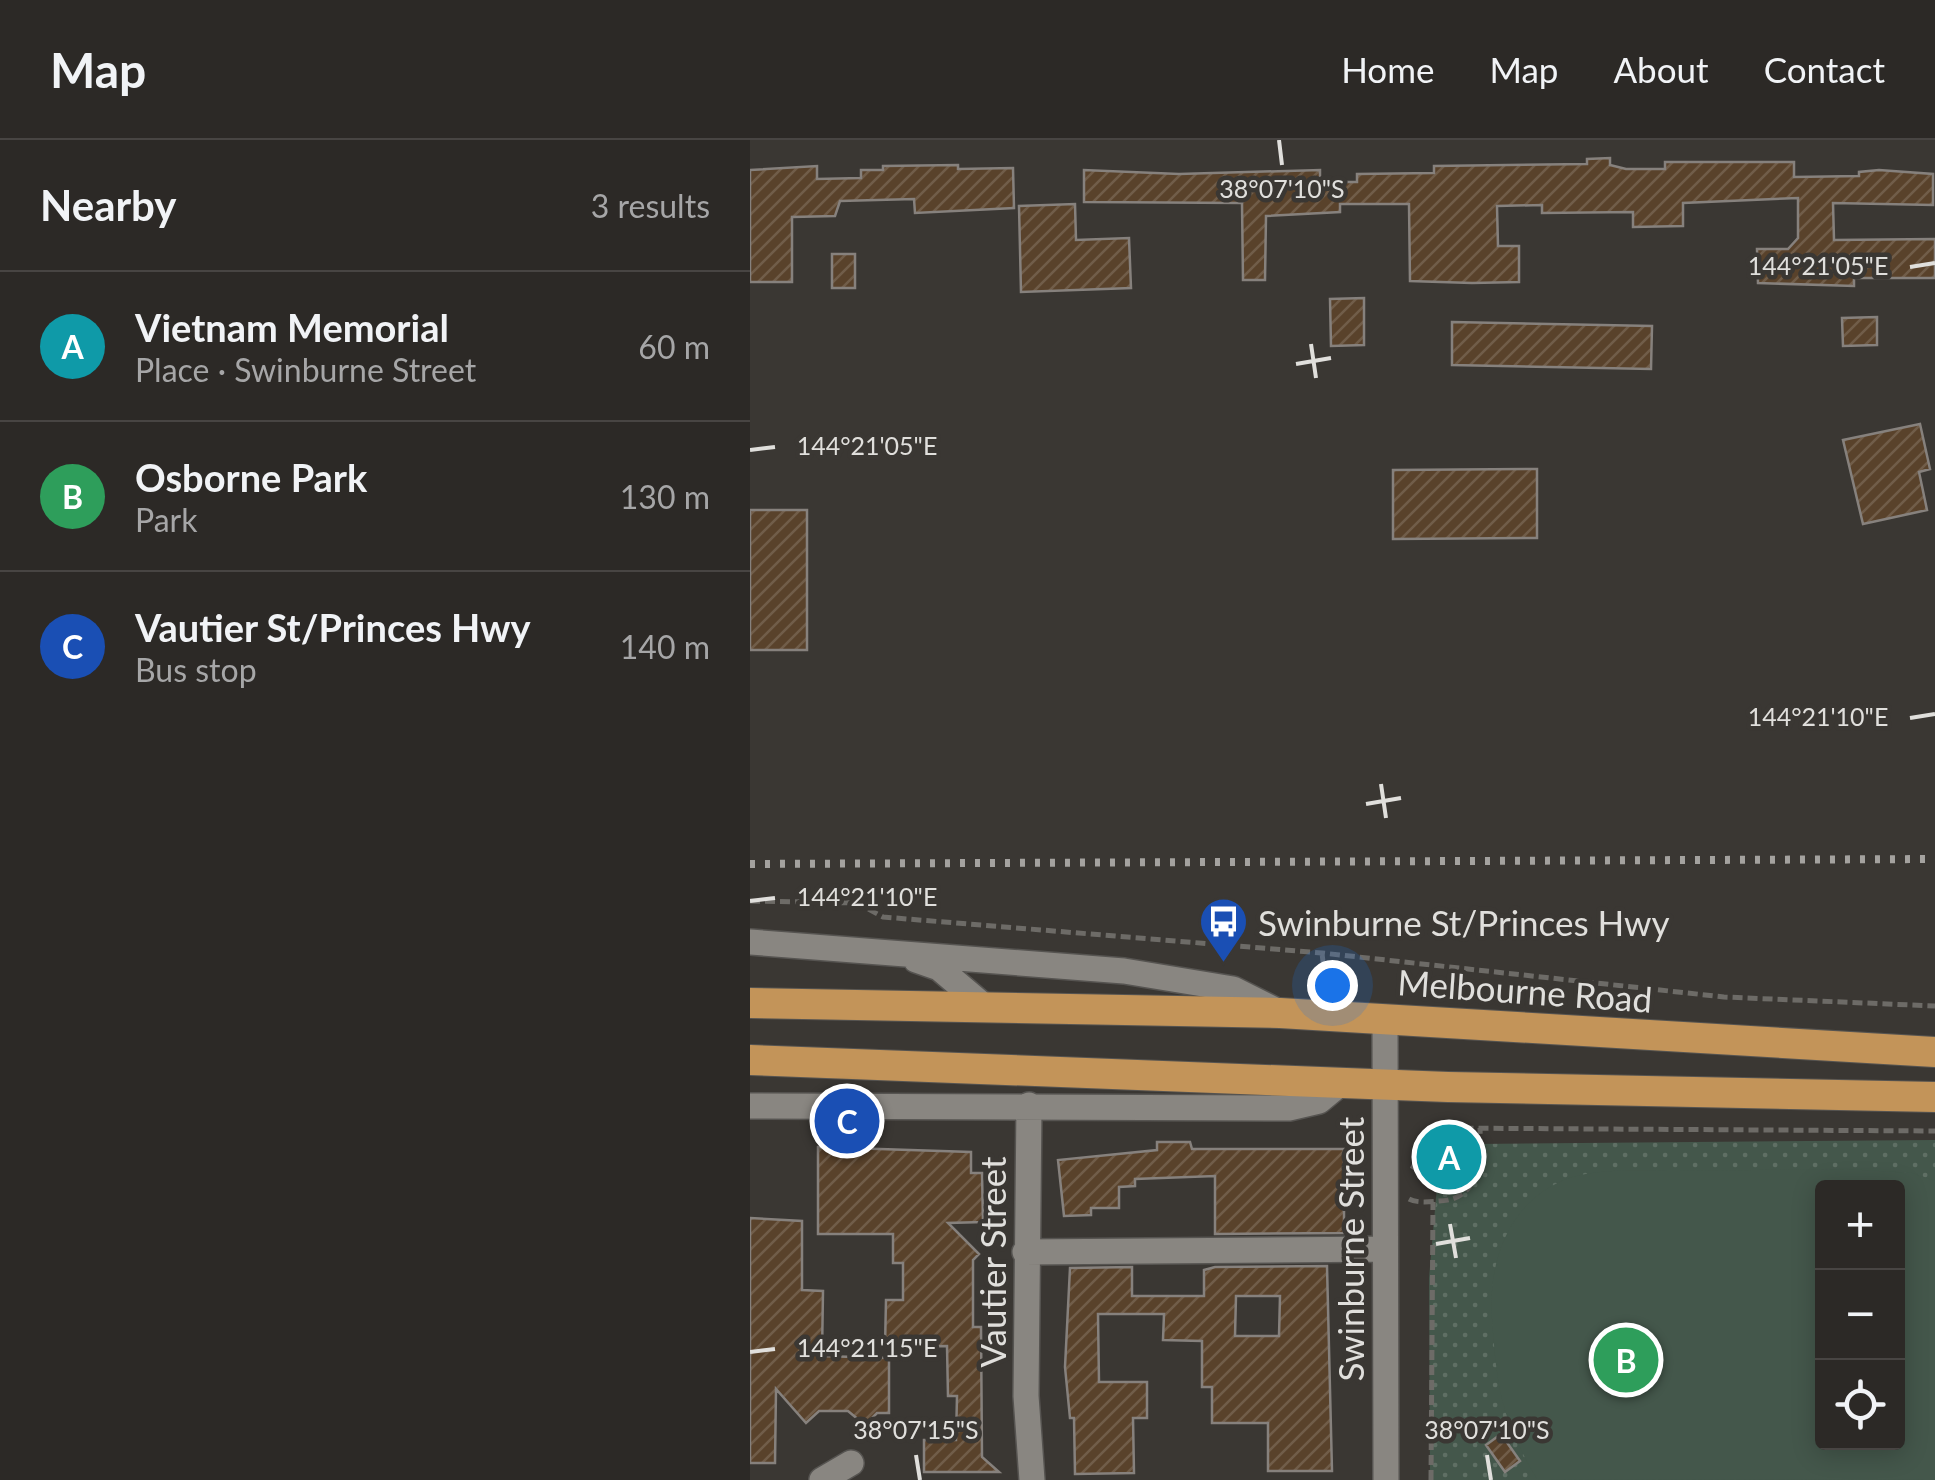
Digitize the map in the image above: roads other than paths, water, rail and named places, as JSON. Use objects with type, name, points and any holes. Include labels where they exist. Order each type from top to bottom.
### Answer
[{"type":"highway","name":"Melbourne Road","points":[[750,1003],[1280,1013],[1935,1052]]},
{"type":"highway","points":[[750,1060],[1385,1084],[1935,1097]]},
{"type":"street","points":[[750,942],[1050,963],[1188,980],[1233,989],[1280,1013]]},
{"type":"street","points":[[887,953],[939,968],[985,1006]]},
{"type":"street","name":"Swinburne Street","points":[[1386,1018],[1389,1476]]},
{"type":"street","points":[[750,1106],[1029,1104],[1289,1108],[1319,1101],[1342,1082]]},
{"type":"street","name":"Vautier Street","points":[[1029,1104],[1026,1396],[1032,1480]]},
{"type":"street","points":[[1025,1252],[1386,1249]]},
{"type":"street","points":[[822,1480],[851,1463]]},
{"type":"railway","points":[[750,864],[1935,859]]},
{"type":"place","name":"Swinburne St/Princes Hwy","points":[[1223,964]]},
{"type":"place","name":"Vautier St/Princes Hwy","points":[[847,1121]]},
{"type":"place","name":"Vietnam Memorial","points":[[1449,1157]]},
{"type":"place","name":"Osborne Park","points":[[1626,1360]]}]
